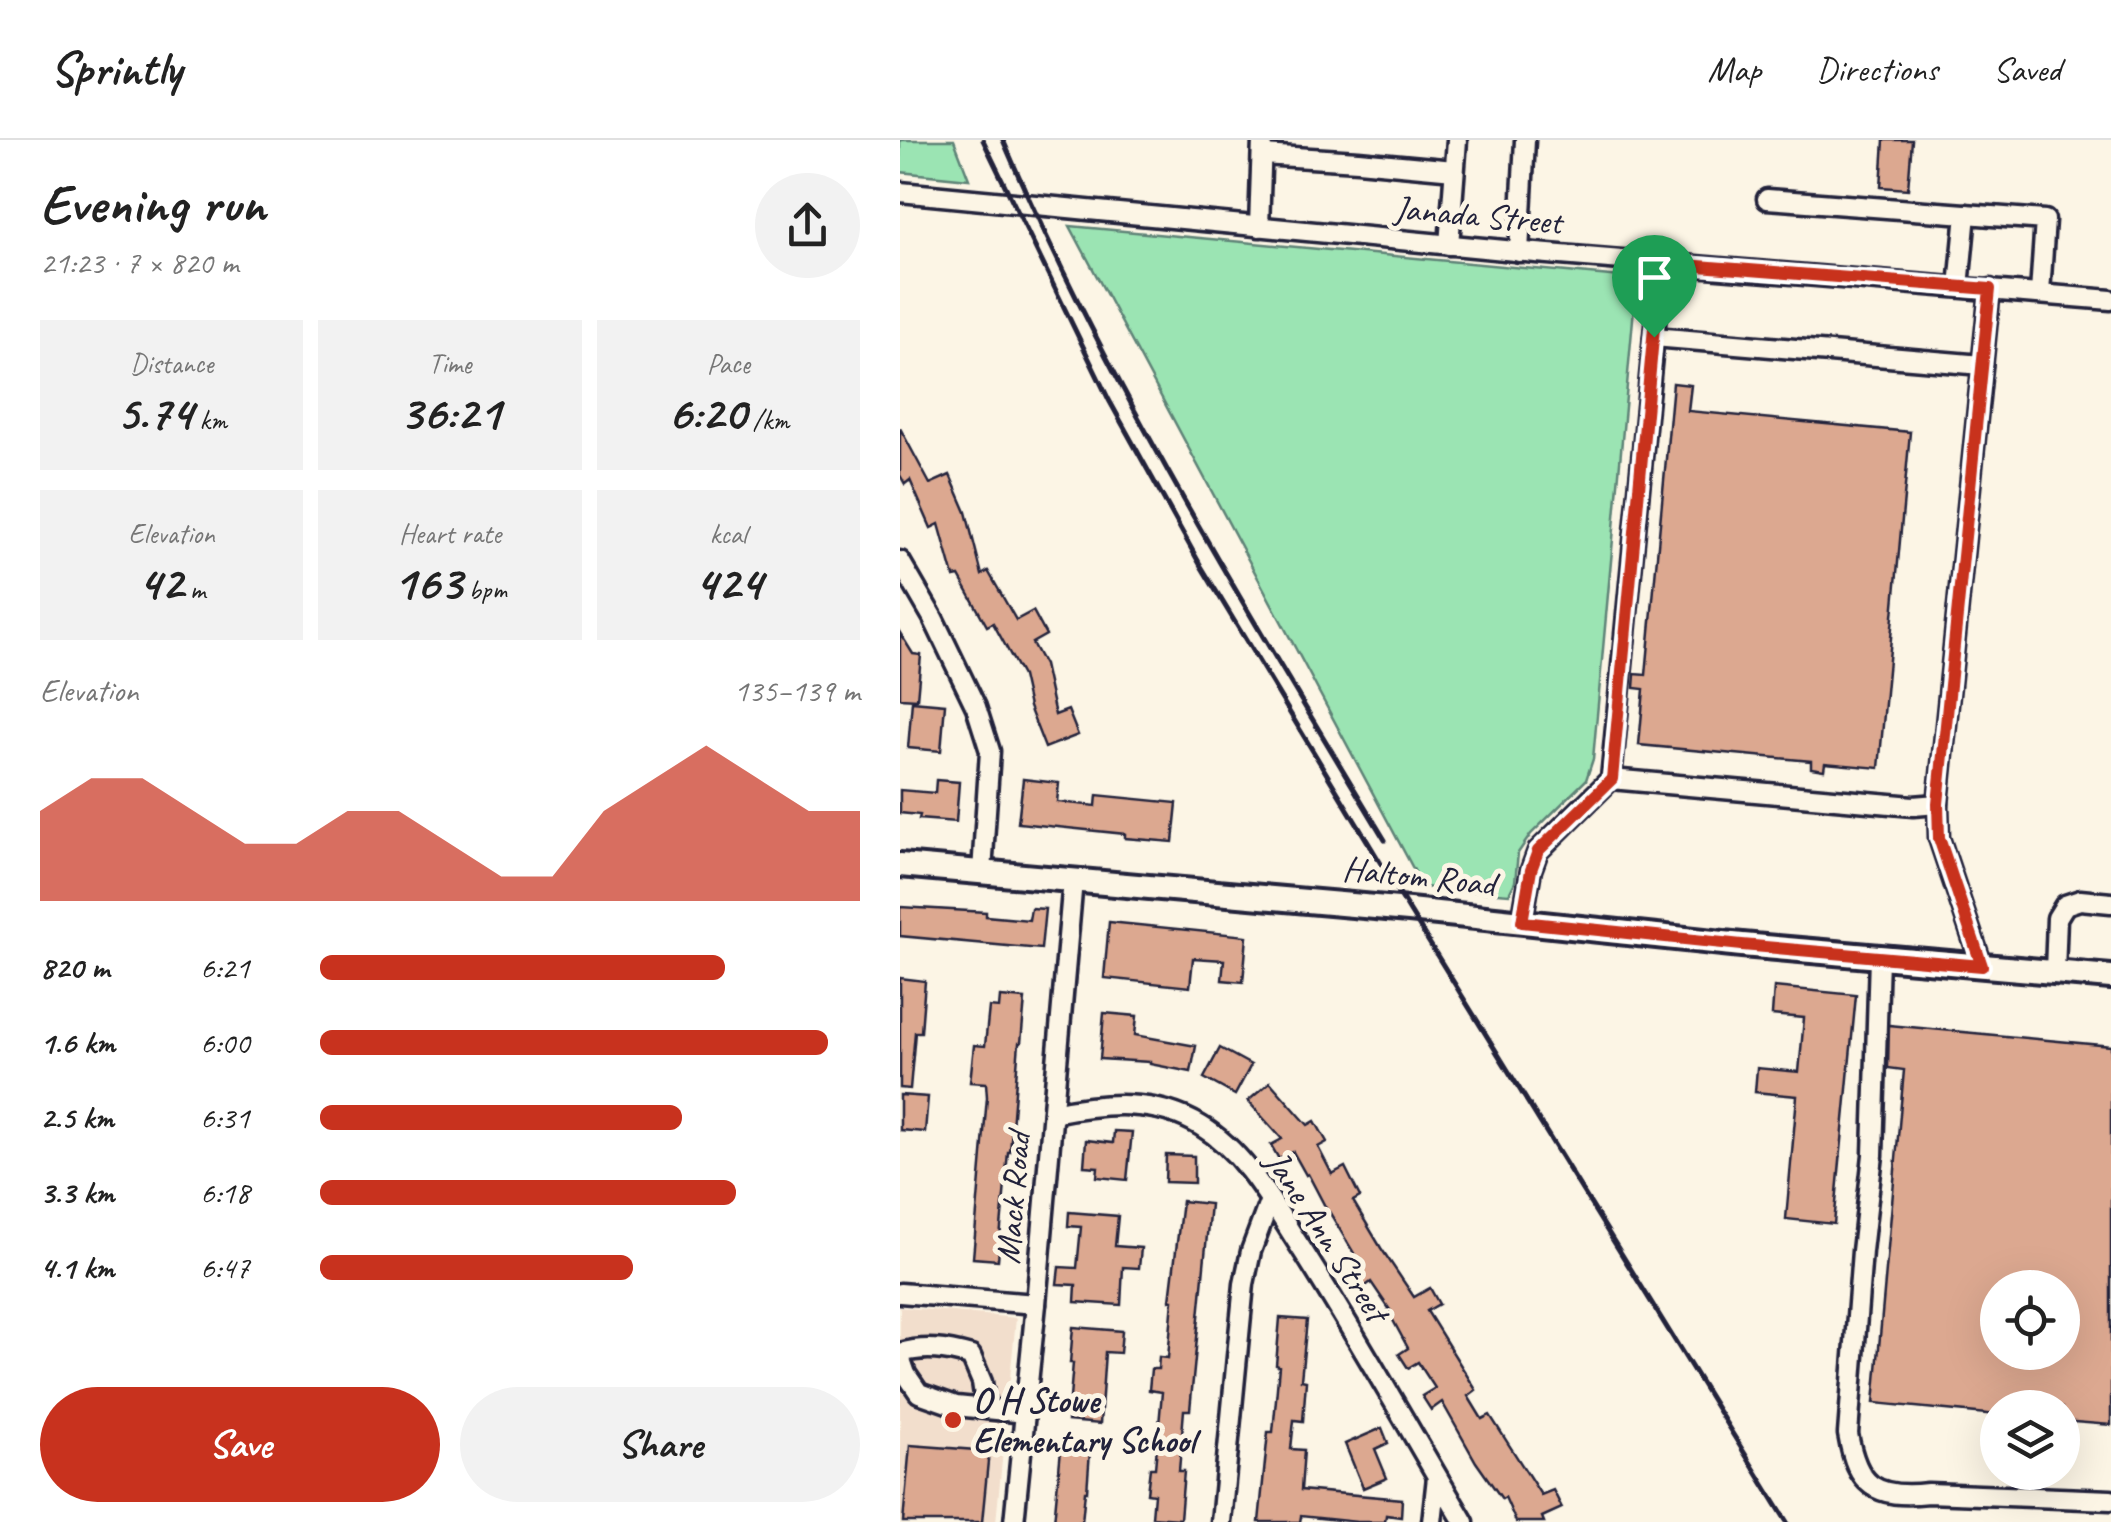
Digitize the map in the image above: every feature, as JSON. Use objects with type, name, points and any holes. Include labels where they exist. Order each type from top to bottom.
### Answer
[{"type":"main road","name":"Haltom Road","points":[[900,865],[2111,978]]},
{"type":"street","points":[[1449,245],[1457,140]]},
{"type":"street","points":[[1519,252],[1524,140]]},
{"type":"street","points":[[1259,226],[1262,147],[1454,170]]},
{"type":"street","name":"Janada Street","points":[[900,192],[1519,252],[2111,300]]},
{"type":"street","points":[[1767,199],[2045,220],[2040,293]]},
{"type":"street","points":[[1960,286],[1966,214]]},
{"type":"street","points":[[1522,922],[1538,851],[1612,779],[1660,263]]},
{"type":"street","points":[[1982,966],[1939,838],[1938,804],[1990,289]]},
{"type":"street","points":[[1654,337],[1982,364]]},
{"type":"street","points":[[900,561],[976,707],[990,752],[982,872]]},
{"type":"street","points":[[1612,779],[1914,806],[1938,804]]},
{"type":"street","name":"Mack Road","points":[[1014,1522],[1074,880]]},
{"type":"street","points":[[2054,972],[2057,918],[2065,905],[2080,900],[2111,903]]},
{"type":"street","points":[[1879,957],[1873,1155],[1848,1434],[1852,1457],[1870,1486],[1900,1496],[1928,1493],[2111,1500]]},
{"type":"street","name":"Jane Ann Street","points":[[1053,1112],[1132,1104],[1181,1115],[1224,1144],[1270,1200],[1464,1522]]},
{"type":"street","points":[[1220,1522],[1244,1284],[1270,1200]]},
{"type":"street","points":[[900,1293],[1036,1304]]},
{"type":"street","points":[[986,1409],[982,1382],[971,1356],[920,1348],[900,1355],[918,1393],[956,1406],[1025,1413]]},
{"type":"street","points":[[1432,1522],[1438,1477]]},
{"type":"shaded area","name":"O H Stowe Elementary School","points":[[900,1307],[1016,1318],[996,1522],[900,1522]]},
{"type":"green space","points":[[900,140],[954,140],[969,179],[900,172]]},
{"type":"green space","points":[[1070,226],[1632,278],[1636,286],[1593,759],[1586,780],[1531,834],[1518,853],[1515,882],[1509,894],[1423,887]]},
{"type":"building","points":[[1884,140],[1912,140],[1908,189],[1881,187]]},
{"type":"building","points":[[1673,383],[1691,385],[1688,411],[1910,432],[1879,768],[1825,763],[1824,770],[1811,768],[1811,761],[1639,745],[1644,689],[1634,688],[1635,674],[1646,675]]},
{"type":"building","points":[[900,428],[930,484],[950,475],[966,512],[982,575],[988,571],[1016,620],[1033,611],[1046,635],[1032,643],[1044,665],[1055,715],[1068,710],[1078,735],[1045,748],[1022,676],[993,623],[987,626],[959,576],[954,577],[939,524],[931,528],[910,480],[905,484],[900,475]]},
{"type":"building","points":[[900,633],[913,654],[921,655],[917,699],[900,698]]},
{"type":"building","points":[[912,701],[945,704],[941,751],[908,748]]},
{"type":"building","points":[[1023,779],[1059,783],[1057,802],[1096,806],[1097,795],[1177,803],[1173,842],[1018,823]]},
{"type":"building","points":[[936,780],[959,782],[956,822],[900,813],[900,790],[935,793]]},
{"type":"building","points":[[900,907],[986,912],[986,916],[1029,920],[1031,908],[1045,909],[1041,949],[900,936]]},
{"type":"building","points":[[1109,922],[1247,936],[1243,982],[1222,980],[1224,960],[1193,958],[1190,987],[1104,978]]},
{"type":"building","points":[[900,978],[925,981],[921,1032],[915,1032],[910,1089],[900,1088]]},
{"type":"building","points":[[1774,987],[1856,995],[1834,1224],[1786,1219],[1797,1096],[1755,1092],[1757,1068],[1799,1072],[1804,1018],[1772,1015]]},
{"type":"building","points":[[1000,997],[1025,999],[998,1260],[973,1258],[987,1097],[986,1083],[970,1082],[974,1045],[985,1046],[989,1007],[999,1008]]},
{"type":"building","points":[[1104,1013],[1137,1016],[1135,1035],[1196,1046],[1191,1072],[1150,1062],[1100,1059]]},
{"type":"building","points":[[1889,1025],[2111,1046],[2111,1425],[2080,1422],[2080,1390],[1980,1390],[1980,1413],[1874,1403],[1904,1070],[1888,1068]]},
{"type":"building","points":[[1220,1048],[1251,1065],[1235,1095],[1204,1078]]},
{"type":"building","points":[[1270,1082],[1308,1125],[1315,1121],[1327,1142],[1318,1147],[1332,1174],[1345,1167],[1360,1197],[1353,1201],[1414,1297],[1430,1288],[1439,1304],[1427,1311],[1476,1390],[1468,1396],[1482,1419],[1490,1415],[1541,1495],[1553,1490],[1562,1508],[1542,1517],[1544,1522],[1516,1522],[1505,1497],[1502,1499],[1476,1462],[1442,1402],[1431,1410],[1422,1396],[1435,1388],[1418,1362],[1408,1368],[1399,1354],[1408,1348],[1390,1310],[1371,1282],[1363,1288],[1352,1271],[1361,1265],[1308,1174],[1293,1152],[1279,1159],[1271,1145],[1282,1139],[1248,1101]]},
{"type":"building","points":[[900,1095],[928,1097],[925,1132],[900,1130]]},
{"type":"building","points":[[1114,1131],[1132,1132],[1127,1180],[1097,1177],[1098,1167],[1084,1166],[1086,1140],[1113,1143]]},
{"type":"building","points":[[1166,1155],[1194,1156],[1194,1183],[1165,1182]]},
{"type":"building","points":[[1182,1201],[1210,1204],[1190,1410],[1184,1410],[1180,1519],[1152,1517],[1154,1494],[1147,1493],[1150,1468],[1155,1468],[1162,1392],[1149,1390],[1151,1369],[1158,1369],[1159,1357],[1168,1358],[1170,1300]]},
{"type":"building","points":[[1069,1212],[1118,1216],[1115,1246],[1141,1248],[1139,1268],[1123,1267],[1121,1305],[1075,1302],[1076,1285],[1057,1284],[1059,1267],[1077,1268],[1081,1227],[1068,1226]]},
{"type":"building","points":[[1280,1318],[1307,1320],[1301,1380],[1306,1381],[1303,1421],[1294,1420],[1291,1449],[1304,1450],[1301,1490],[1402,1499],[1401,1517],[1386,1515],[1385,1522],[1357,1522],[1301,1516],[1300,1522],[1259,1522],[1268,1432],[1273,1432]]},
{"type":"building","points":[[1073,1327],[1122,1331],[1120,1353],[1105,1352],[1100,1424],[1068,1421]]},
{"type":"building","points":[[1382,1428],[1388,1443],[1375,1449],[1387,1478],[1363,1488],[1345,1444]]},
{"type":"building","points":[[910,1445],[989,1451],[982,1522],[903,1522]]},
{"type":"building","points":[[1061,1449],[1090,1451],[1082,1522],[1054,1522]]},
{"type":"railway","points":[[983,140],[1109,400],[1201,566],[1787,1522]]},
{"type":"railway","points":[[1003,140],[1134,409],[1385,840]]},
{"type":"place","name":"O H Stowe Elementary School","points":[[953,1420]]},
{"type":"route","points":[[1660,263],[1990,289],[1938,804],[1939,838],[1982,966],[1522,922],[1538,851],[1612,779],[1654,337],[1660,263]]}]
